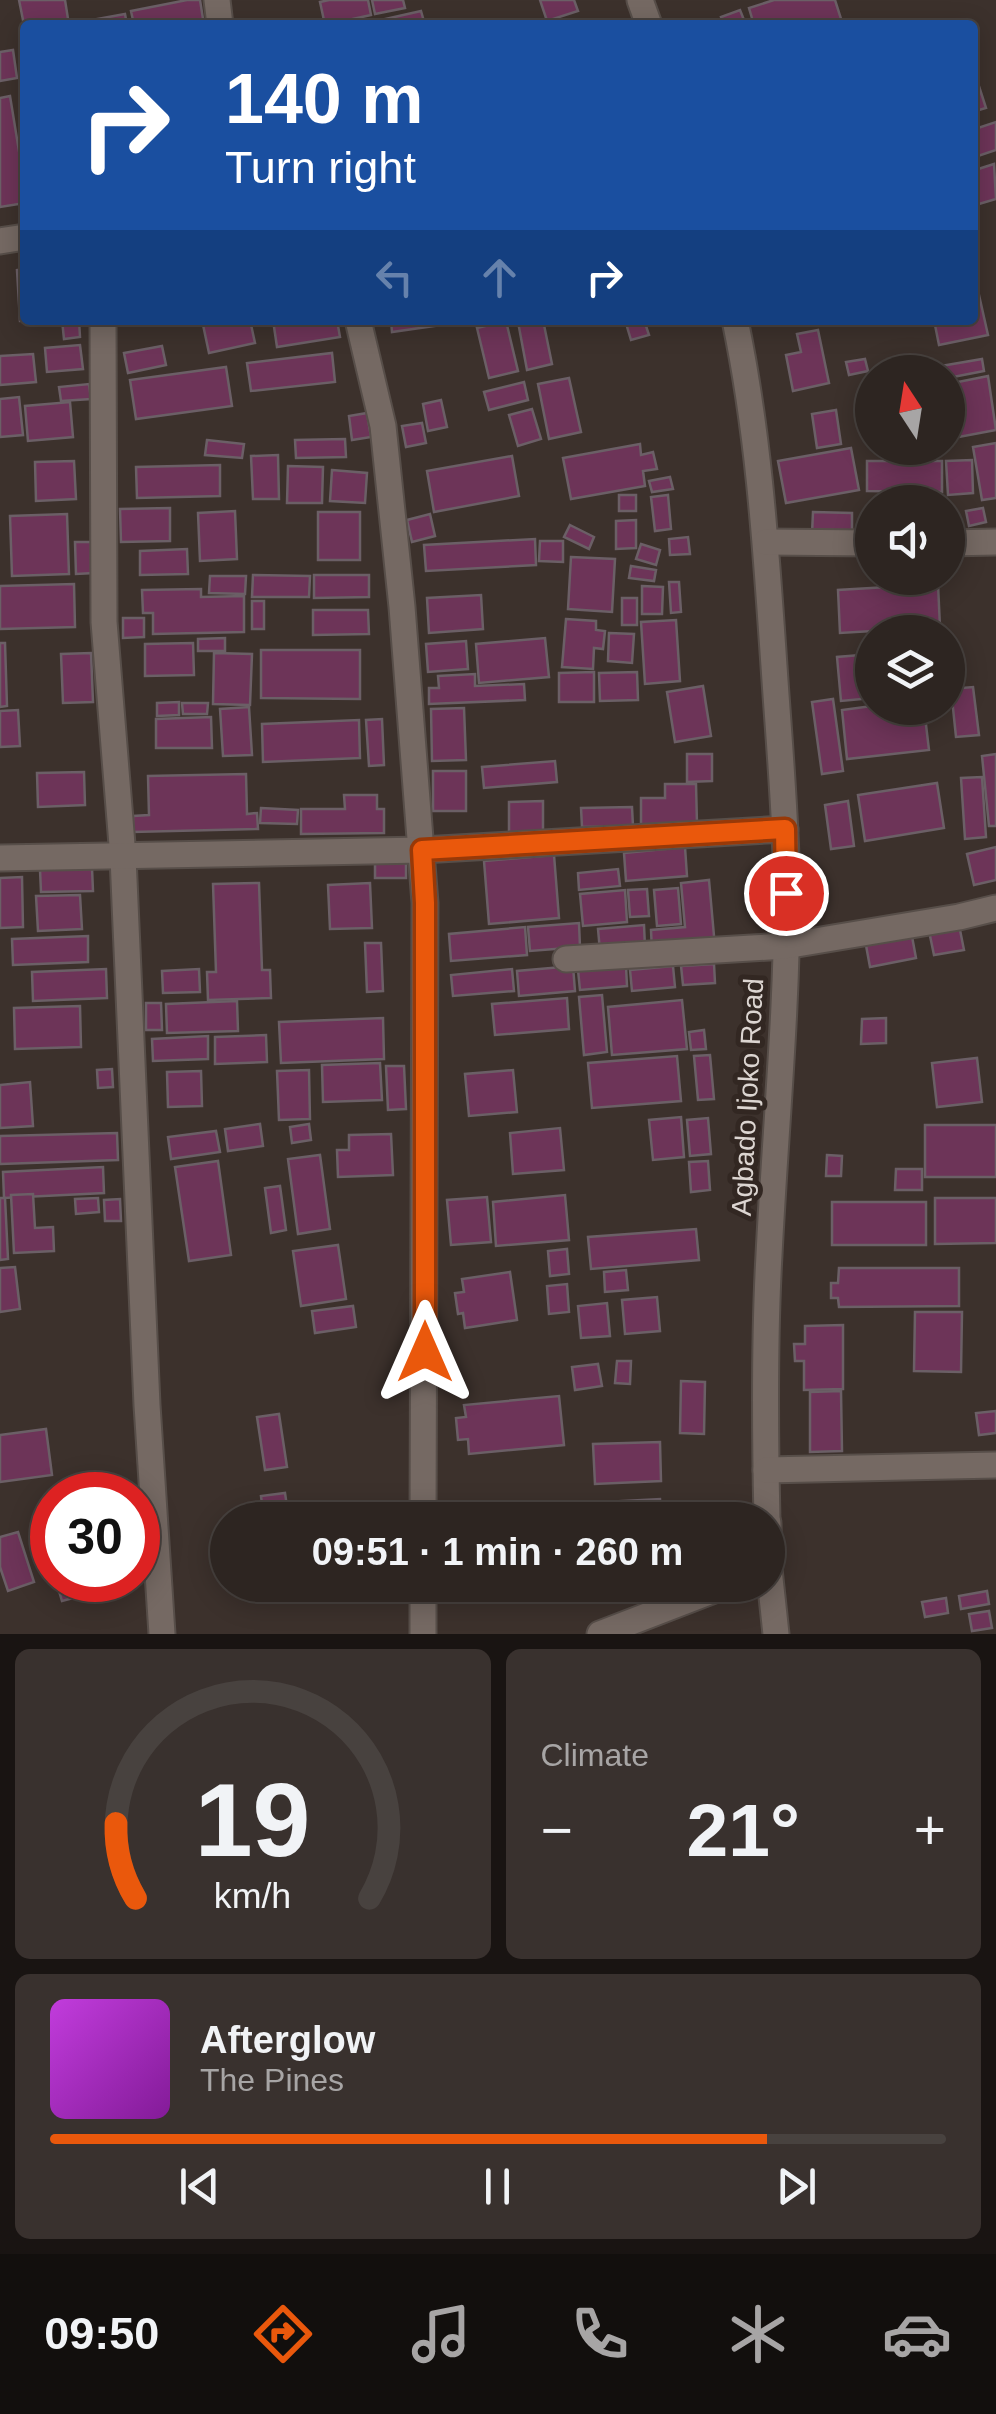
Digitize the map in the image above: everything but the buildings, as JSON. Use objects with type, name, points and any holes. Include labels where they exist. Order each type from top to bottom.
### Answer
[{"type":"street","points":[[103,325],[104,622],[124,857],[146,1385],[162,1634]]},
{"type":"street","points":[[359,325],[383,426],[402,607],[425,903],[423,1502]]},
{"type":"street","name":"Agbado Ijoko Road","points":[[736,325],[745,367],[766,542],[785,829],[785,946],[768,1259],[767,1502]]},
{"type":"street","points":[[766,542],[855,542]]},
{"type":"street","points":[[965,543],[996,542]]},
{"type":"street","points":[[0,858],[422,850],[785,829]]},
{"type":"street","points":[[566,959],[785,946],[996,908]]},
{"type":"street","points":[[766,1470],[996,1465]]},
{"type":"street","points":[[423,1602],[423,1634]]},
{"type":"street","points":[[600,1634],[683,1602]]},
{"type":"street","name":"Agbado Ijoko Road","points":[[772,1602],[776,1634]]},
{"type":"route","points":[[425,1352],[422,850],[785,829],[786,893]]}]
